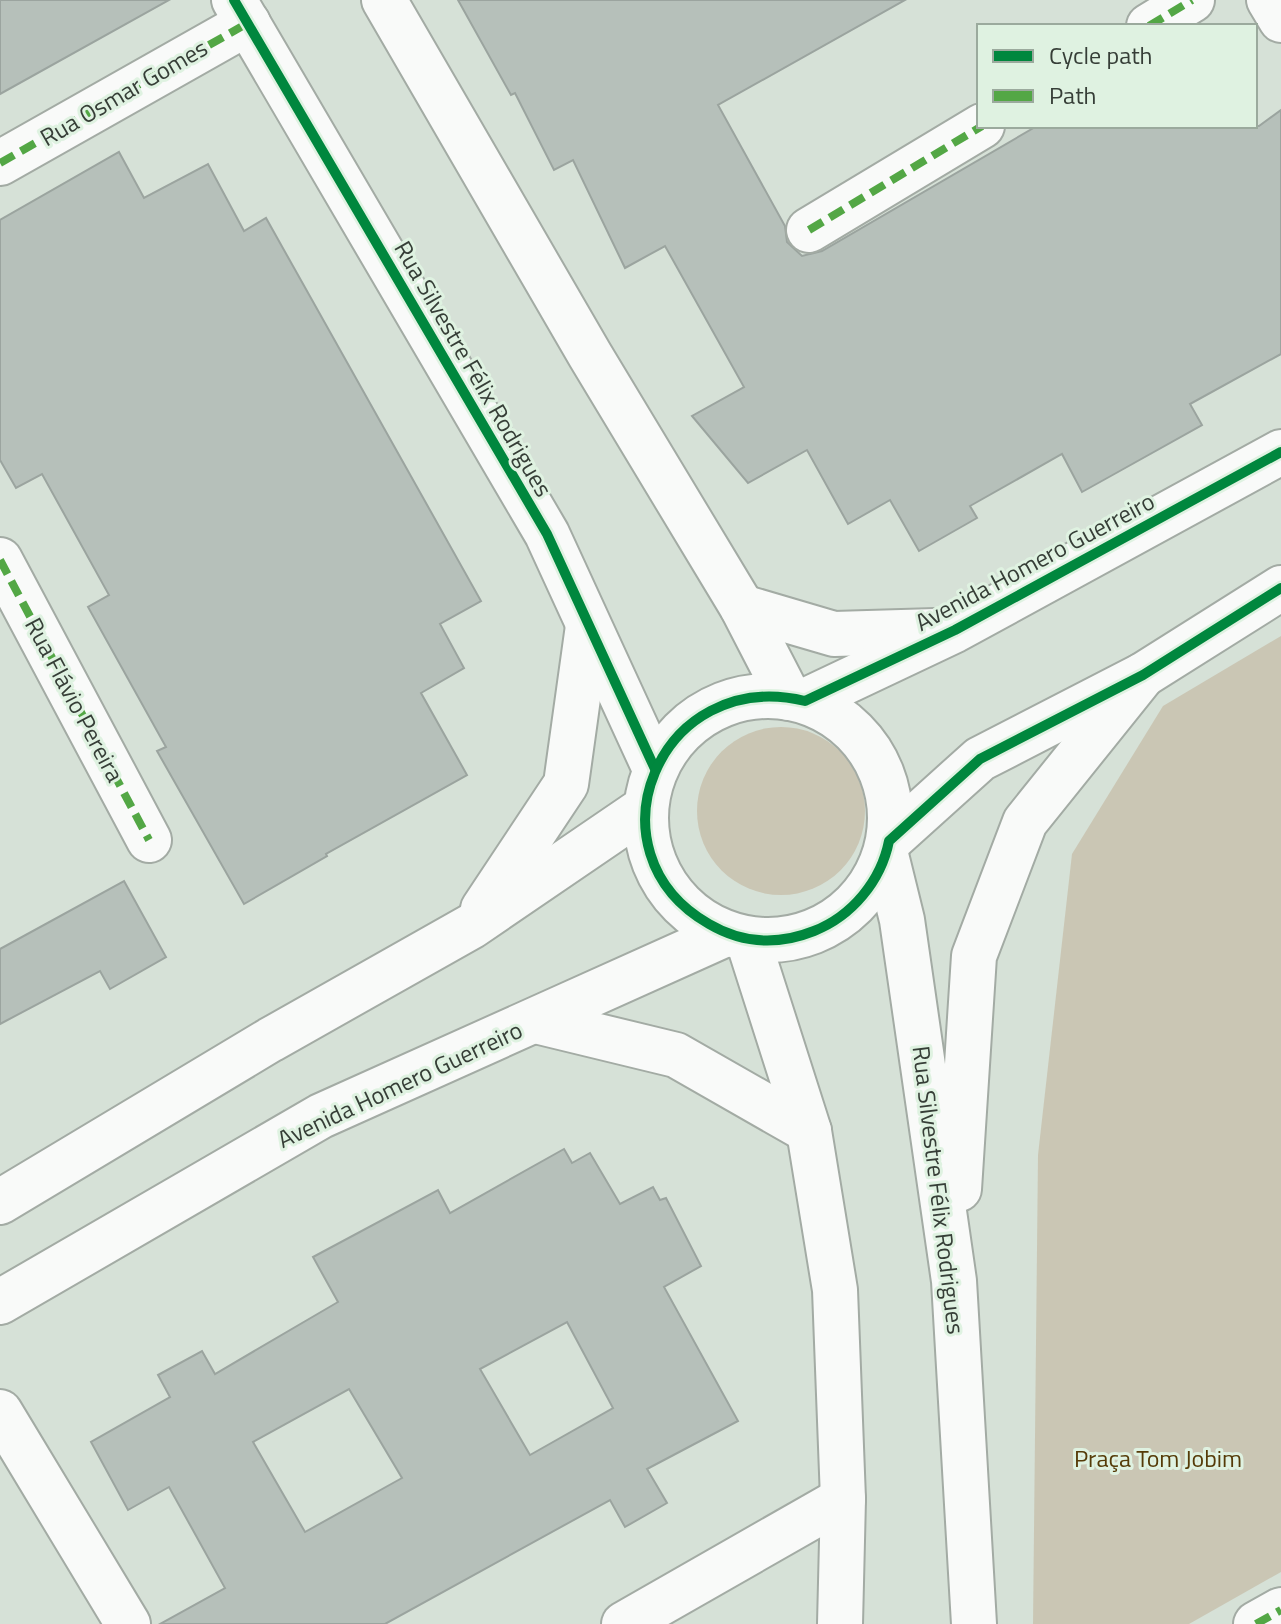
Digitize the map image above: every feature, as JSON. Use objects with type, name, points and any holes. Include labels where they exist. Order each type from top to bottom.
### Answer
[{"type":"street","points":[[384,0],[590,355],[797,699]]},
{"type":"street","points":[[1152,24],[1192,0]]},
{"type":"street","points":[[1269,0],[1281,20]]},
{"type":"street","name":"Rua Osmar Gomes","points":[[0,163],[241,11]]},
{"type":"street","name":"Rua Silvestre Félix Rodrigues","points":[[241,11],[547,534],[588,626],[650,788]]},
{"type":"street","points":[[809,230],[979,128]]},
{"type":"street","name":"Avenida Homero Guerreiro","points":[[797,699],[955,630],[1281,452]]},
{"type":"street","name":"Rua Flávio Pereira","points":[[0,560],[149,840]]},
{"type":"street","points":[[887,848],[890,806],[881,772],[863,741],[837,716],[797,699],[756,696],[725,703],[695,719],[671,741],[650,788],[649,847],[664,884],[692,914],[737,937],[792,940],[833,924],[865,894],[887,848],[980,759],[1143,675],[1281,588]]},
{"type":"street","points":[[742,607],[834,634],[955,630]]},
{"type":"street","points":[[472,926],[566,784],[588,626]]},
{"type":"street","points":[[954,1281],[974,956],[1025,822],[1143,675]]},
{"type":"street","points":[[0,1202],[270,1040],[472,926],[650,788]]},
{"type":"street","name":"Rua Silvestre Félix Rodrigues","points":[[887,848],[902,920],[954,1281],[974,1624]]},
{"type":"street","points":[[737,937],[809,1131],[835,1290],[843,1499],[840,1624]]},
{"type":"street","name":"Avenida Homero Guerreiro","points":[[0,1302],[321,1116],[737,937]]},
{"type":"street","points":[[536,1021],[676,1055],[809,1131]]},
{"type":"street","points":[[0,1412],[128,1624]]},
{"type":"street","points":[[624,1624],[843,1499]]},
{"type":"street","points":[[1256,1624],[1281,1610]]},
{"type":"green space","name":"Praça Tom Jobim","points":[[1281,636],[1281,1572],[1189,1624],[1033,1624],[1038,1155],[1072,854],[1163,706]]},
{"type":"green space","points":[[781,727],[813,733],[841,751],[859,779],[865,811],[859,843],[841,871],[813,889],[781,895],[749,889],[721,871],[703,843],[697,811],[703,779],[721,751],[749,733]]},
{"type":"building","points":[[0,0],[169,0],[0,94]]},
{"type":"building","points":[[458,0],[905,0],[718,105],[785,226],[787,242],[802,256],[822,251],[1034,128],[1257,128],[1281,110],[1281,354],[1190,404],[1202,425],[1082,492],[1062,454],[970,506],[977,518],[919,551],[890,500],[848,524],[807,450],[748,483],[692,416],[744,387],[665,246],[625,268],[573,160],[554,170],[515,93],[511,95]]},
{"type":"building","points":[[119,152],[144,198],[208,164],[244,231],[266,218],[481,601],[440,624],[464,668],[421,693],[467,775],[244,904],[157,751],[166,747],[88,607],[109,595],[42,474],[16,488],[0,460],[0,220]]},
{"type":"building","points":[[124,881],[166,957],[110,989],[100,971],[0,1024],[0,949]]},
{"type":"building","points":[[564,1149],[572,1163],[590,1153],[620,1204],[653,1187],[660,1200],[666,1198],[701,1266],[664,1287],[738,1421],[647,1469],[667,1503],[625,1527],[610,1500],[385,1624],[160,1624],[225,1588],[169,1487],[128,1510],[91,1442],[170,1397],[158,1375],[202,1351],[215,1374],[338,1302],[313,1257],[438,1190],[450,1213]],"holes":[[[567,1322],[613,1408],[530,1455],[480,1369]],[[349,1389],[402,1478],[305,1532],[253,1442]]]},
{"type":"marked path","points":[[1152,24],[1192,0]]},
{"type":"marked path","points":[[0,163],[248,23]]},
{"type":"marked path","points":[[809,230],[979,128]]},
{"type":"marked path","points":[[0,560],[149,840]]},
{"type":"marked path","points":[[1256,1624],[1281,1610]]},
{"type":"cycle path","points":[[234,0],[547,534],[655,769]]},
{"type":"cycle path","points":[[1281,452],[955,630],[805,701],[754,698],[711,711],[677,737],[655,772],[646,813],[650,854],[671,892],[722,931],[761,940],[788,939],[814,931],[841,916],[863,895],[879,870],[889,841],[980,759],[1143,675],[1281,588]]}]
